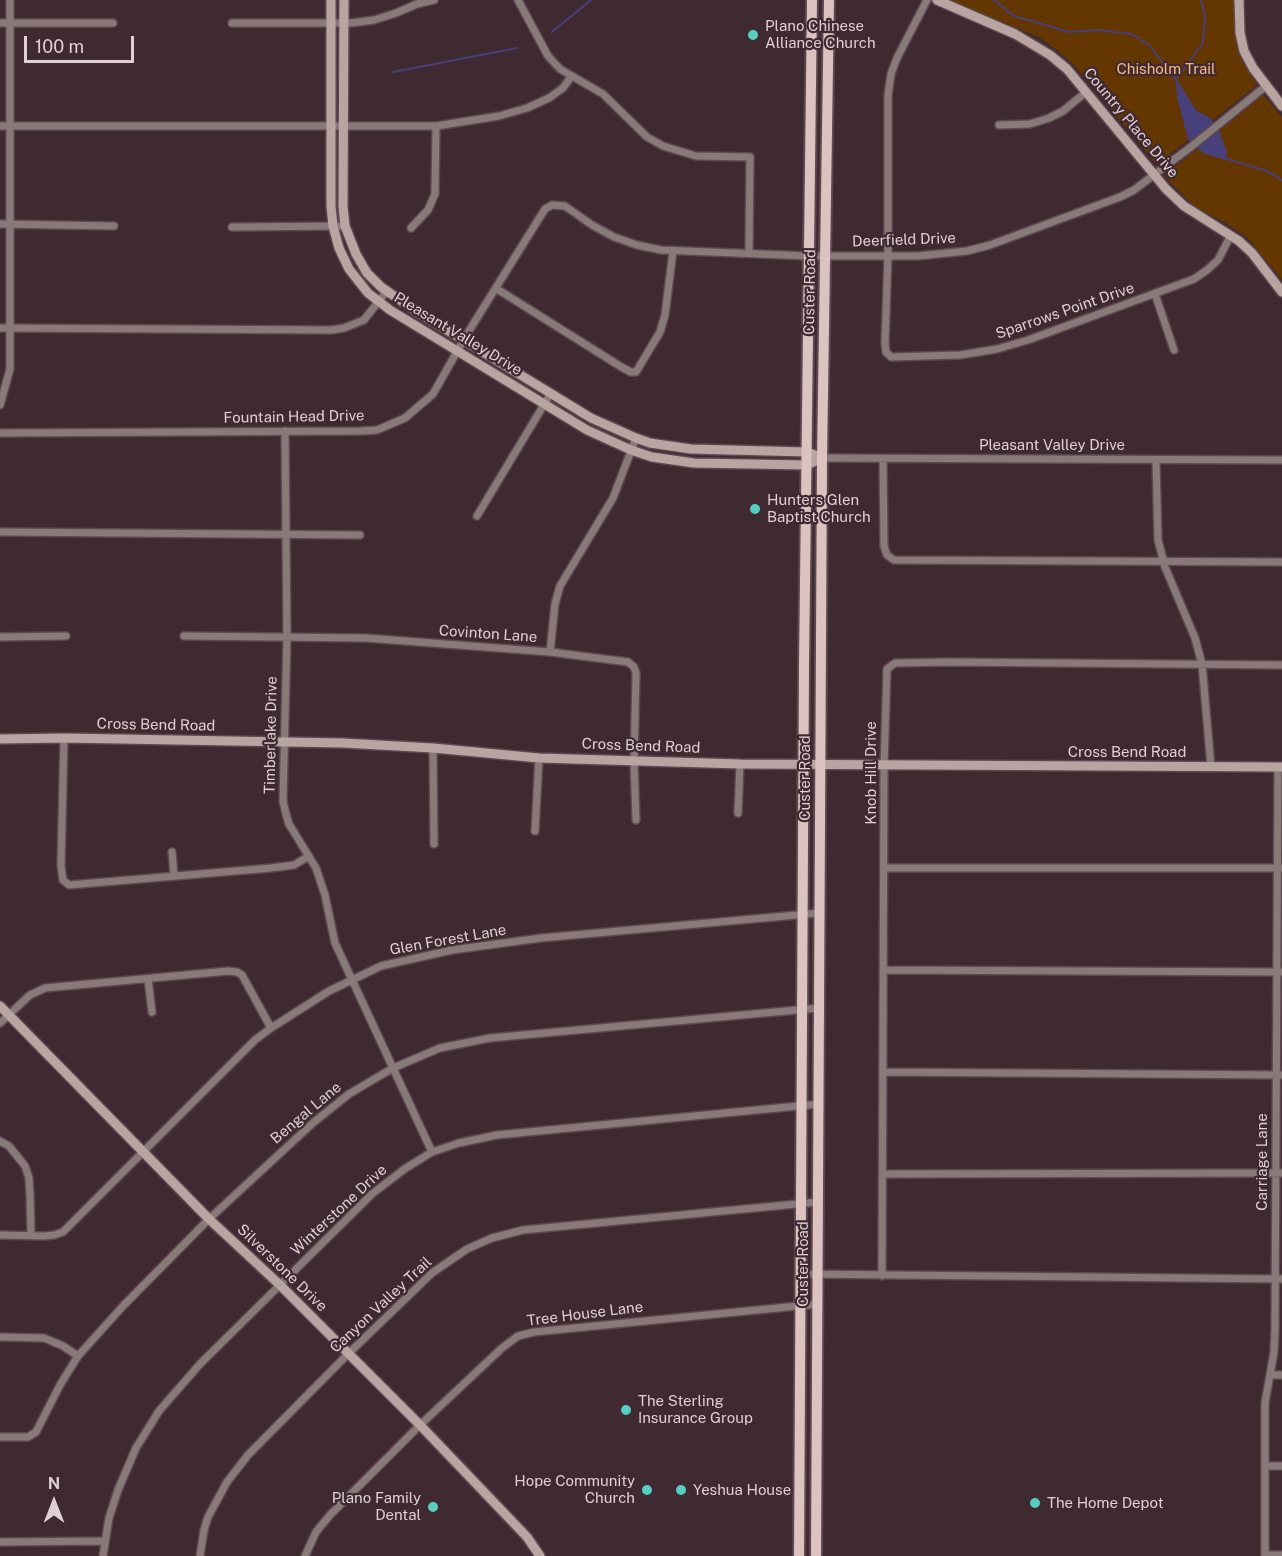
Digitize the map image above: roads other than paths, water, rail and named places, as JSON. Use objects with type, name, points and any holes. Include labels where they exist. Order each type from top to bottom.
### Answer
[{"type":"main road","name":"Custer Road","points":[[798,1556],[812,0]]},
{"type":"main road","name":"Custer Road","points":[[816,1556],[822,458],[828,0]]},
{"type":"street","points":[[0,405],[10,369],[10,0]]},
{"type":"street","name":"Pleasant Valley Drive","points":[[331,0],[331,206],[333,226],[339,248],[349,269],[359,283],[379,302],[587,430],[631,450],[652,457],[705,464],[807,465],[822,458]]},
{"type":"street","name":"Pleasant Valley Drive","points":[[344,0],[345,226],[356,254],[368,273],[386,292],[591,418],[636,438],[672,447],[807,452],[822,458],[1282,460]]},
{"type":"street","points":[[232,23],[344,23],[374,20],[434,0]]},
{"type":"street","points":[[518,0],[548,56],[560,69],[603,94],[639,130],[663,146],[696,156],[750,157],[749,254]]},
{"type":"street","name":"Sparrows Point Drive","points":[[927,0],[897,58],[891,74],[888,95],[888,255],[885,343],[886,352],[891,357],[960,355],[997,349],[1028,340],[1181,285],[1207,270],[1218,260],[1231,235]]},
{"type":"street","name":"Country Place Drive","points":[[937,0],[1034,44],[1067,69],[1155,176],[1184,206],[1231,235],[1252,253],[1282,292]]},
{"type":"street","points":[[1239,0],[1240,33],[1244,51],[1253,68],[1282,106]]},
{"type":"street","points":[[0,23],[113,23]]},
{"type":"street","points":[[0,126],[436,126],[499,116],[527,108],[549,98],[563,88],[571,77]]},
{"type":"street","name":"Deerfield Drive","points":[[546,209],[552,205],[565,206],[614,237],[637,245],[673,251],[809,255],[942,255],[990,245],[1120,197],[1155,176],[1266,86]]},
{"type":"street","points":[[999,125],[1030,124],[1049,117],[1063,111],[1086,92]]},
{"type":"street","points":[[411,228],[428,210],[435,194],[436,126]]},
{"type":"street","name":"Fountain Head Drive","points":[[0,433],[361,432],[391,425],[405,418],[433,394],[546,209]]},
{"type":"street","points":[[0,224],[114,226]]},
{"type":"street","points":[[232,227],[345,226]]},
{"type":"street","points":[[497,288],[631,372],[636,372],[660,332],[665,315],[673,251]]},
{"type":"street","points":[[0,328],[332,330],[364,320],[386,292]]},
{"type":"street","points":[[1155,294],[1174,350]]},
{"type":"street","points":[[477,516],[551,393]]},
{"type":"street","name":"Timberlake Drive","points":[[285,432],[287,637],[283,801],[286,814],[321,880],[335,943],[432,1152]]},
{"type":"street","points":[[550,652],[555,604],[560,586],[613,498],[636,438]]},
{"type":"street","points":[[705,450],[705,464]]},
{"type":"street","points":[[884,459],[884,546],[887,555],[894,560],[1282,562]]},
{"type":"street","points":[[1156,460],[1158,540],[1163,561],[1195,638],[1202,664],[1211,767]]},
{"type":"street","points":[[0,532],[360,535]]},
{"type":"street","points":[[0,637],[66,636]]},
{"type":"street","name":"Covinton Lane","points":[[184,636],[366,638],[550,652],[627,662],[634,668],[636,681],[634,762],[636,820]]},
{"type":"street","name":"Knob Hill Drive","points":[[882,1276],[885,672],[890,665],[895,663],[1282,665]]},
{"type":"street","points":[[64,738],[61,866],[63,880],[69,885],[271,868],[294,865],[309,856]]},
{"type":"street","name":"Cross Bend Road","points":[[0,739],[343,743],[433,748],[538,758],[634,762],[884,766],[1280,767]]},
{"type":"street","points":[[433,748],[434,844]]},
{"type":"street","points":[[535,831],[538,758]]},
{"type":"street","points":[[738,813],[740,764]]},
{"type":"street","name":"Carriage Lane","points":[[1265,1555],[1265,1404],[1274,1352],[1279,1279],[1280,767]]},
{"type":"street","points":[[172,852],[174,876]]},
{"type":"street","points":[[884,868],[1280,868]]},
{"type":"street","name":"Glen Forest Lane","points":[[0,1235],[54,1235],[63,1232],[247,1048],[271,1028],[351,979],[399,961],[452,950],[541,938],[819,913]]},
{"type":"street","points":[[884,970],[1279,972]]},
{"type":"street","points":[[0,1023],[30,995],[45,988],[228,971],[237,972],[246,979],[271,1028]]},
{"type":"street","points":[[148,979],[152,1012]]},
{"type":"street","name":"Silverstone Drive","points":[[0,1006],[209,1219],[280,1285],[420,1425],[527,1537],[540,1556]]},
{"type":"street","name":"Bengal Lane","points":[[0,1437],[28,1437],[36,1432],[78,1356],[123,1306],[209,1219],[332,1106],[393,1068],[440,1048],[490,1038],[819,1008]]},
{"type":"street","points":[[884,1072],[1279,1075]]},
{"type":"street","name":"Winterstone Drive","points":[[103,1556],[110,1518],[126,1470],[136,1448],[159,1411],[200,1364],[373,1193],[406,1168],[432,1152],[459,1143],[497,1135],[819,1104]]},
{"type":"street","points":[[0,1141],[9,1146],[20,1158],[27,1172],[31,1235]]},
{"type":"street","points":[[883,1174],[1279,1173]]},
{"type":"street","name":"Canyon Valley Trail","points":[[200,1556],[208,1517],[227,1482],[248,1455],[348,1354],[445,1263],[467,1249],[492,1238],[523,1230],[818,1202]]},
{"type":"street","points":[[801,1274],[1279,1279]]},
{"type":"street","name":"Tree House Lane","points":[[305,1556],[316,1532],[330,1515],[420,1425],[511,1340],[525,1334],[818,1304]]},
{"type":"street","points":[[0,1337],[44,1338],[78,1356]]},
{"type":"street","points":[[1270,1375],[1282,1375]]},
{"type":"street","points":[[1265,1466],[1282,1466]]},
{"type":"street","points":[[0,1542],[104,1542]]},
{"type":"street","points":[[1265,1555],[1282,1555]]},
{"type":"waterway","points":[[552,32],[591,0]]},
{"type":"waterway","points":[[994,0],[1014,16],[1069,32],[1098,30],[1132,34],[1149,45],[1177,81]]},
{"type":"waterway","points":[[1177,78],[1203,43],[1205,16],[1201,0]]},
{"type":"waterway","points":[[393,72],[517,48]]},
{"type":"waterway","points":[[1224,158],[1267,171],[1282,180]]},
{"type":"place","name":"Plano Chinese Alliance Church","points":[[753,35]]},
{"type":"place","name":"Hunters Glen Baptist Church","points":[[755,509]]},
{"type":"place","name":"The Sterling Insurance Group","points":[[626,1410]]},
{"type":"place","name":"Hope Community Church","points":[[647,1490]]},
{"type":"place","name":"Yeshua House","points":[[681,1490]]},
{"type":"place","name":"The Home Depot","points":[[1035,1503]]},
{"type":"place","name":"Plano Family Dental","points":[[433,1507]]},
{"type":"park label","name":"Chisholm Trail","points":[[1166,69]]}]
